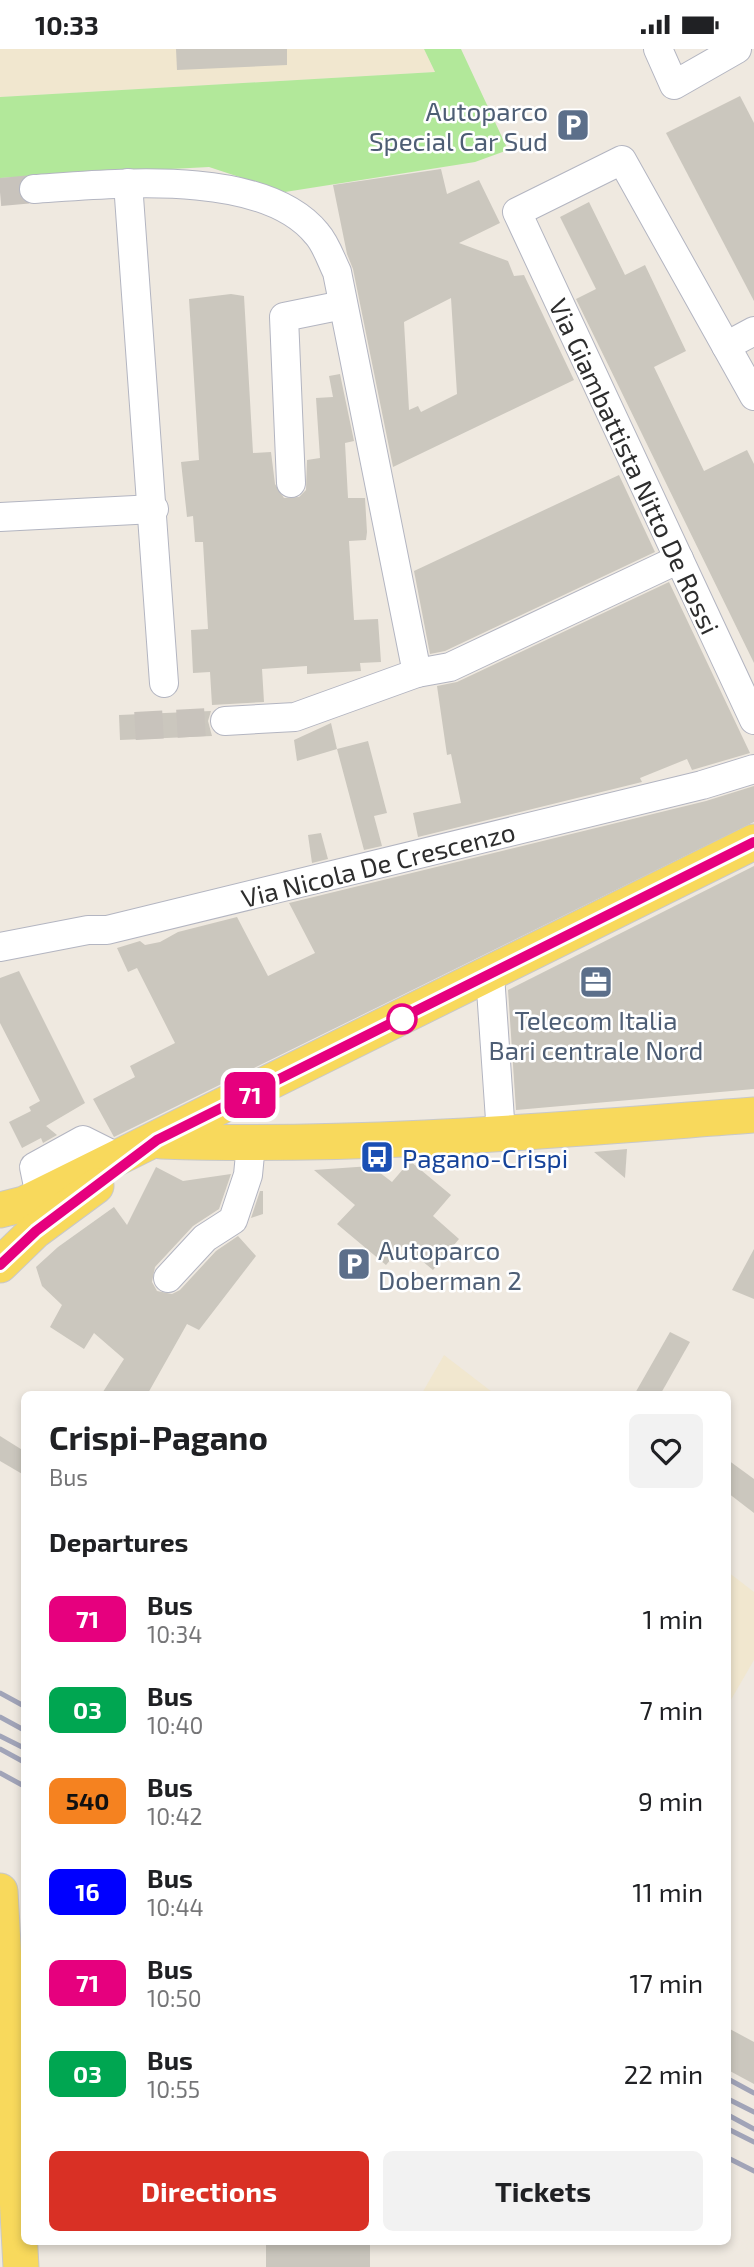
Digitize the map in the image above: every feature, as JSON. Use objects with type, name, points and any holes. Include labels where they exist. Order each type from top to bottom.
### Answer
[{"type":"main road","points":[[0,1210],[40,1196],[157,1140],[754,842]]},
{"type":"main road","points":[[0,1265],[36,1231],[157,1140],[251,1144],[501,1134],[754,1115]]},
{"type":"main road","points":[[0,1891],[21,2267]]},
{"type":"street","points":[[657,49],[674,85],[737,49]]},
{"type":"street","name":"Via Giambattista Nitto De Rossi","points":[[726,347],[622,160],[517,212],[754,720]]},
{"type":"street","points":[[34,189],[128,183],[206,184],[284,207],[317,234],[337,272],[417,673]]},
{"type":"street","points":[[128,183],[154,509],[164,683]]},
{"type":"street","points":[[291,483],[284,317],[344,305]]},
{"type":"street","points":[[754,331],[726,347],[754,396]]},
{"type":"street","points":[[0,517],[154,509]]},
{"type":"street","points":[[225,721],[295,717],[417,673],[450,667],[679,559]]},
{"type":"street","name":"Via Nicola De Crescenzo","points":[[0,947],[88,930],[107,930],[688,789],[754,769]]},
{"type":"street","points":[[490,975],[501,1134]]},
{"type":"street","points":[[168,1278],[205,1238],[233,1220],[248,1175],[251,1144]]},
{"type":"shaded area","points":[[0,49],[424,49],[435,72],[0,97]]},
{"type":"shaded area","points":[[444,1355],[491,1391],[423,1391]]},
{"type":"shaded area","points":[[731,1574],[754,1592],[754,1660],[731,1700]]},
{"type":"green space","points":[[424,49],[461,49],[508,150],[475,162],[285,192],[209,167],[0,178],[0,97],[435,72]]},
{"type":"building","points":[[176,49],[287,49],[287,65],[177,70]]},
{"type":"building","points":[[740,96],[754,123],[754,301],[666,133]]},
{"type":"building","points":[[441,169],[447,194],[479,180],[500,223],[459,243],[508,261],[514,276],[524,275],[574,380],[393,467],[333,185]],"holes":[[[451,298],[457,394],[421,412],[418,406],[409,410],[404,322]]]},
{"type":"building","points":[[589,202],[625,275],[645,265],[686,351],[654,367],[704,471],[747,450],[754,464],[754,663],[576,299],[596,289],[560,217]]},
{"type":"building","points":[[231,294],[244,296],[253,453],[271,452],[275,484],[284,498],[299,497],[306,490],[307,460],[320,458],[316,398],[333,397],[329,376],[340,374],[354,441],[345,443],[348,498],[365,498],[367,532],[366,540],[349,541],[354,620],[378,619],[381,662],[360,663],[361,671],[307,674],[307,666],[262,669],[264,702],[212,705],[210,672],[193,673],[191,630],[208,629],[203,542],[195,542],[193,516],[187,517],[181,462],[199,460],[189,299]]},
{"type":"building","points":[[619,475],[655,552],[445,651],[430,654],[414,571]]},
{"type":"building","points":[[669,582],[750,753],[692,770],[687,759],[640,778],[642,782],[418,837],[413,813],[461,803],[451,754],[447,755],[437,686],[457,682]]},
{"type":"building","points":[[211,711],[208,721],[212,736],[120,740],[119,715]]},
{"type":"building","points":[[331,723],[337,749],[297,761],[294,740]]},
{"type":"building","points":[[368,741],[387,813],[374,816],[382,846],[364,850],[337,749]]},
{"type":"building","points":[[754,786],[754,822],[114,1137],[93,1099],[135,1077],[130,1066],[175,1043],[137,968],[128,972],[117,948],[140,941],[145,945],[160,942],[178,932],[237,917],[268,976],[315,953],[289,903],[706,801]]},
{"type":"building","points":[[321,833],[328,859],[312,863],[308,835]]},
{"type":"building","points":[[754,866],[754,1089],[516,1110],[508,990]]},
{"type":"building","points":[[19,971],[85,1103],[46,1126],[57,1135],[43,1143],[41,1138],[22,1148],[9,1122],[31,1111],[29,1107],[40,1101],[0,1023],[0,978]]},
{"type":"building","points":[[627,1149],[625,1178],[594,1152]]},
{"type":"building","points":[[410,1161],[451,1195],[433,1216],[459,1239],[433,1270],[403,1245],[386,1265],[337,1224],[355,1205],[314,1170],[371,1166],[392,1182]]},
{"type":"building","points":[[156,1167],[183,1181],[231,1174],[219,1209],[193,1226],[155,1267],[152,1282],[157,1291],[172,1294],[180,1290],[216,1251],[238,1236],[256,1256],[199,1330],[187,1324],[149,1391],[104,1391],[124,1359],[94,1333],[84,1349],[50,1327],[62,1305],[42,1286],[36,1267],[58,1247],[114,1207],[127,1225]]},
{"type":"building","points":[[260,1191],[263,1191],[263,1214],[251,1218]]},
{"type":"building","points":[[754,1249],[754,1299],[732,1290]]},
{"type":"building","points":[[670,1332],[690,1342],[662,1391],[636,1391]]},
{"type":"building","points":[[0,1436],[21,1449],[21,1473],[0,1461]]},
{"type":"building","points":[[731,1462],[754,1479],[754,1513],[731,1495]]},
{"type":"building","points":[[731,2030],[754,2042],[754,2084],[731,2072]]},
{"type":"building","points":[[266,2245],[370,2245],[370,2267],[266,2267]]},
{"type":"tunnel","points":[[0,192],[34,189]]},
{"type":"tunnel","points":[[135,726],[225,721]]},
{"type":"railway","points":[[0,1693],[21,1704]]},
{"type":"railway","points":[[0,1717],[21,1728]]},
{"type":"railway","points":[[0,1736],[21,1746]]},
{"type":"railway","points":[[0,1749],[21,1760]]},
{"type":"railway","points":[[0,1773],[21,1784]]},
{"type":"railway","points":[[731,2081],[754,2093]]},
{"type":"railway","points":[[731,2100],[754,2112]]},
{"type":"railway","points":[[731,2117],[754,2129]]},
{"type":"railway","points":[[731,2130],[754,2142]]},
{"type":"railway","points":[[731,2160],[754,2171]]},
{"type":"bus line","name":"71","points":[[0,1265],[36,1231],[157,1140],[754,842]]},
{"type":"place","name":"Autoparco Special Car Sud","points":[[573,125]]},
{"type":"place","name":"Telecom Italia Bari centrale Nord","points":[[596,982]]},
{"type":"place","name":"Pagano-Crispi","points":[[377,1157]]},
{"type":"place","name":"Autoparco Doberman 2","points":[[354,1264]]}]
